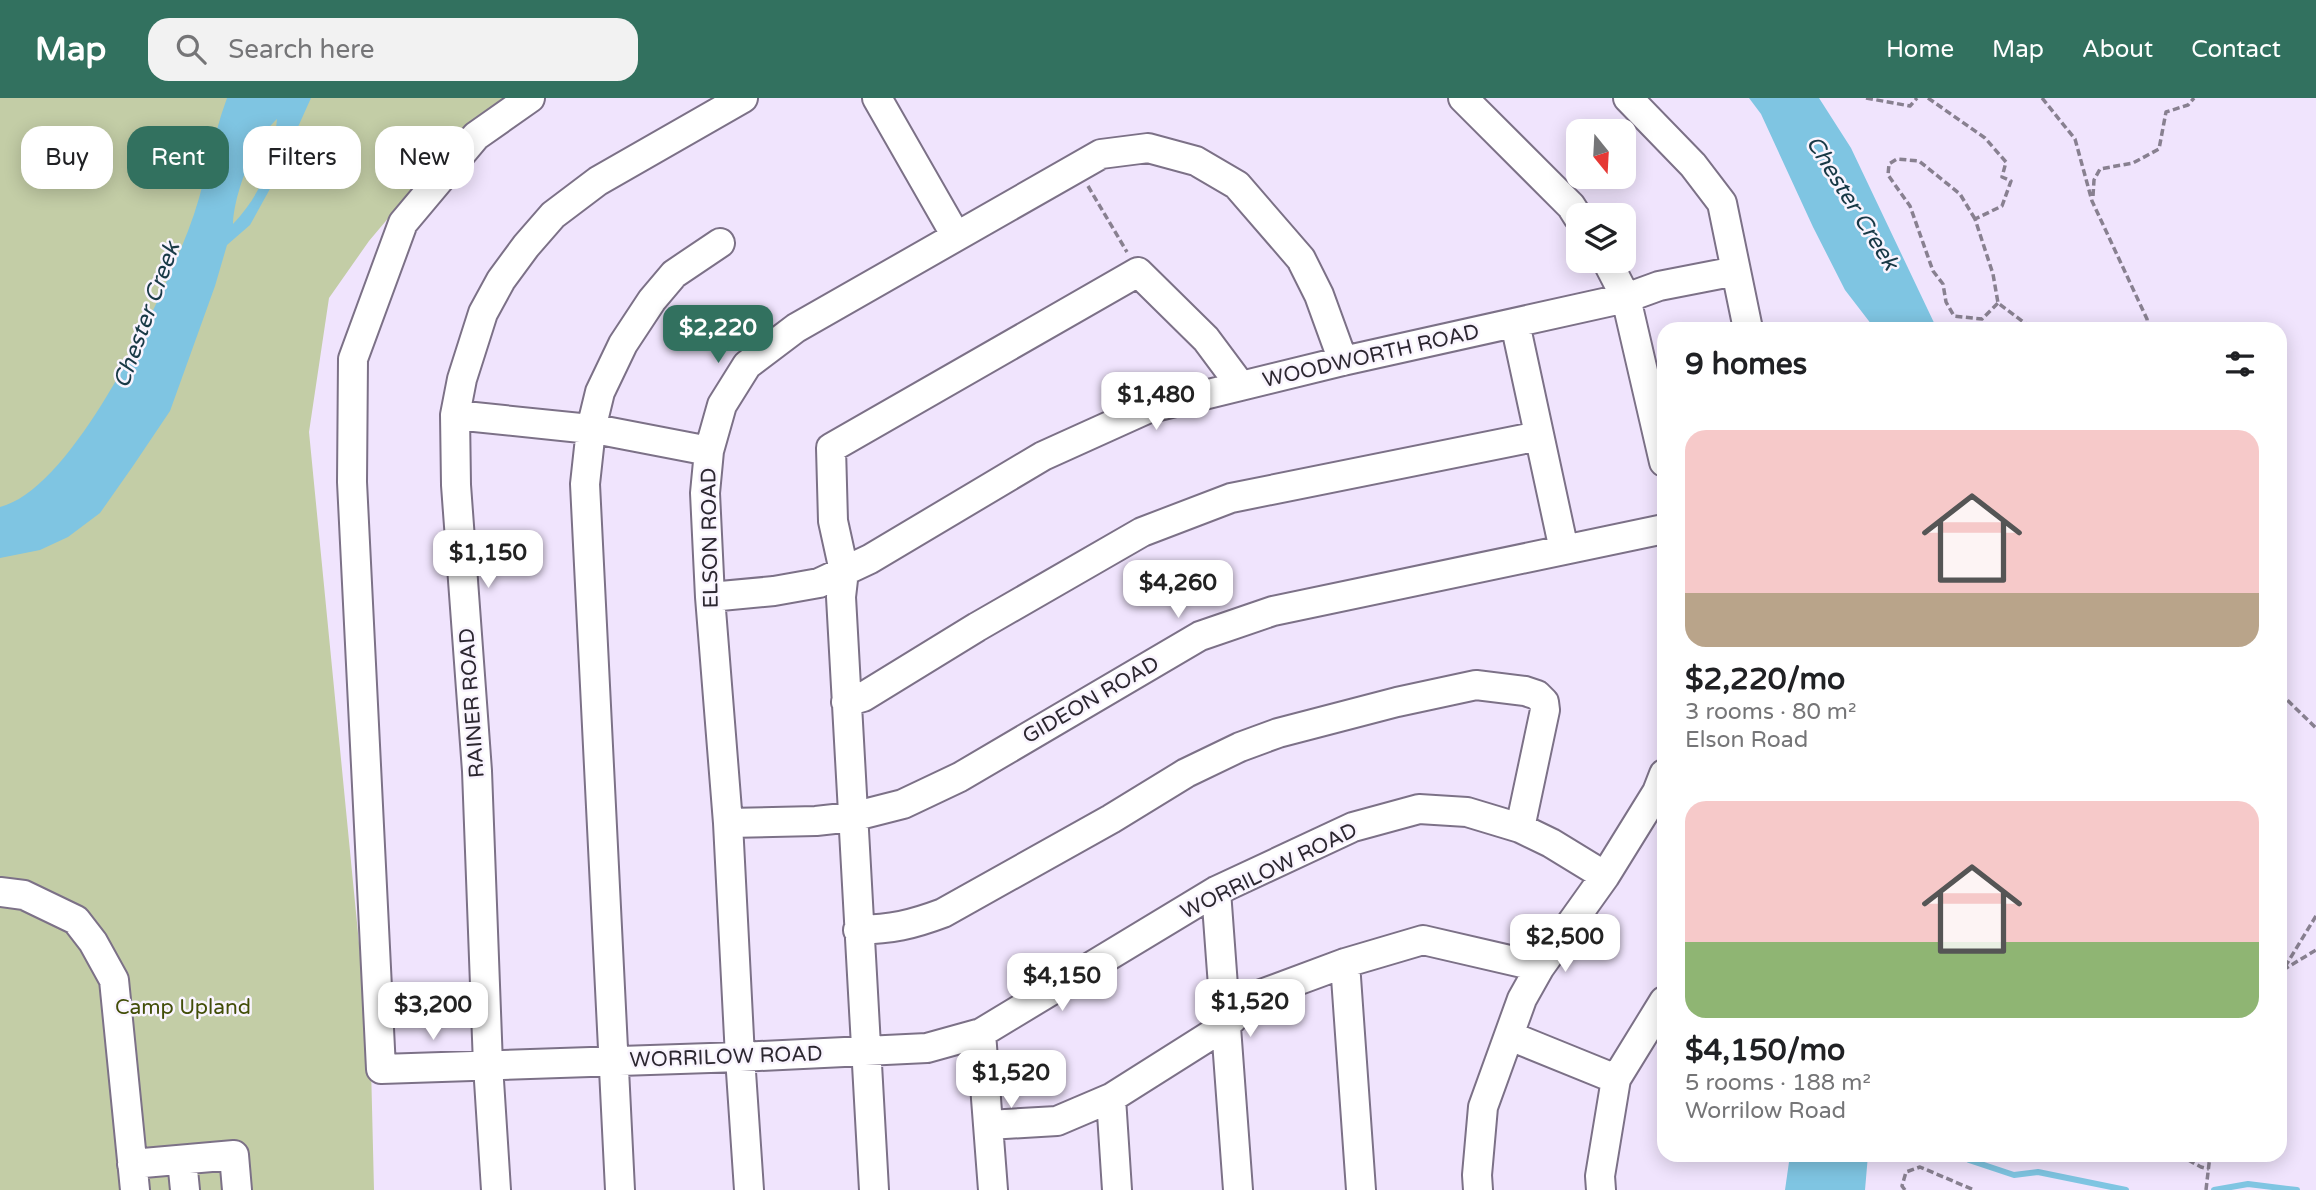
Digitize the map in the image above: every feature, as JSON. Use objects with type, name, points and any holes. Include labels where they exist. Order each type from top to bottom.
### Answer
[{"type":"street","name":"WORRILOW ROAD","points":[[530,98],[476,136],[403,223],[353,359],[352,482],[381,1069],[927,1048],[981,1033],[1216,891],[1353,827],[1419,809],[1467,812],[1520,828],[1605,876]]},
{"type":"street","name":"RAINER ROAD","points":[[496,1190],[488,1065],[477,771],[456,485],[455,415],[461,380],[483,313],[501,280],[553,215],[598,181],[743,98]]},
{"type":"street","points":[[877,98],[956,236]]},
{"type":"street","points":[[1463,98],[1568,203]]},
{"type":"street","points":[[1629,98],[1693,165],[1722,204],[1747,322]]},
{"type":"street","name":"ELSON ROAD","points":[[750,1190],[705,493],[709,451],[722,405],[747,365],[796,328],[1101,155],[1148,148],[1196,160],[1237,185],[1301,259],[1320,295],[1343,361]]},
{"type":"street","points":[[620,1190],[585,484],[600,392],[623,344],[652,300],[674,274],[720,243]]},
{"type":"street","name":"WOODWORTH ROAD","points":[[710,597],[774,591],[819,583],[870,559],[1043,456],[1147,408],[1626,298],[1659,286],[1736,271]]},
{"type":"street","points":[[873,1190],[841,597],[844,571],[833,521],[831,448],[858,430],[1138,272],[1206,339],[1241,386]]},
{"type":"street","points":[[1612,273],[1626,298],[1657,432]]},
{"type":"street","points":[[1515,323],[1564,551]]},
{"type":"street","points":[[455,415],[592,429],[709,451]]},
{"type":"street","points":[[846,702],[863,696],[976,627],[1142,532],[1231,498],[1539,436]]},
{"type":"street","name":"GIDEON ROAD","points":[[728,823],[816,821],[852,817],[903,804],[960,777],[1200,636],[1273,611],[1657,531]]},
{"type":"street","points":[[858,929],[887,929],[943,913],[1111,819],[1186,773],[1241,747],[1278,733],[1344,715],[1476,685],[1525,691],[1538,695],[1544,702],[1545,710],[1520,828]]},
{"type":"street","points":[[1478,1190],[1483,1107],[1522,999],[1540,967],[1605,876],[1657,792]]},
{"type":"street","points":[[1216,891],[1238,1190]]},
{"type":"street","points":[[0,892],[24,895],[76,920],[93,942],[114,981],[134,1177],[182,1160],[234,1155],[237,1190]]},
{"type":"street","points":[[988,1125],[1057,1121],[1111,1098],[1225,1026],[1256,996],[1423,940],[1540,967]]},
{"type":"street","points":[[1345,964],[1361,1190]]},
{"type":"street","points":[[1601,1190],[1600,1176],[1616,1079],[1657,1012]]},
{"type":"street","points":[[981,1033],[993,1190]]},
{"type":"street","points":[[1510,1036],[1616,1079]]},
{"type":"street","points":[[1111,1098],[1117,1190]]},
{"type":"street","points":[[182,1160],[185,1190]]},
{"type":"path","points":[[1867,98],[1910,106],[1917,98]]},
{"type":"path","points":[[1928,98],[1985,138],[2006,162],[2002,177],[2011,181],[2002,206],[1975,219]]},
{"type":"path","points":[[2042,98],[2075,139],[2092,201],[2147,322]]},
{"type":"path","points":[[2092,201],[2094,180],[2101,169],[2133,163],[2159,149],[2166,112],[2188,105],[2194,98]]},
{"type":"path","points":[[1998,303],[1982,318],[1954,316],[1946,302],[1943,284],[1933,271],[1910,206],[1888,175],[1889,164],[1897,159],[1919,161],[1961,194],[1975,219],[1993,274],[1998,303],[2023,322]]},
{"type":"path","points":[[1077,168],[1138,272]]},
{"type":"path","points":[[2287,700],[2316,728]]},
{"type":"path","points":[[2287,964],[2316,916]]},
{"type":"path","points":[[2287,969],[2316,950]]},
{"type":"path","points":[[2192,1162],[2209,1169]]},
{"type":"path","points":[[2206,1189],[2210,1162]]},
{"type":"path","points":[[1905,1190],[1902,1186],[1906,1172],[1920,1167],[1974,1190]]},
{"type":"green space","name":"Camp Upland","points":[[0,98],[510,98],[467,126],[375,126],[375,189],[413,189],[369,241],[329,298],[309,432],[371,1066],[374,1190],[0,1190]]},
{"type":"water","points":[[227,98],[311,98],[298,126],[276,126],[277,119],[271,126],[243,126],[243,179],[233,224],[258,189],[270,189],[250,225],[227,245],[170,411],[133,466],[100,513],[68,537],[40,550],[0,558],[0,507],[28,493],[57,466],[85,430],[112,388],[158,301],[188,231],[201,189],[229,189],[229,126],[218,126]]},
{"type":"water","name":"Chester Creek","points":[[1749,98],[1819,98],[1851,148],[1934,322],[1870,322],[1845,290],[1761,114]]},
{"type":"water","points":[[1789,1162],[1867,1162],[1865,1190],[1785,1190]]},
{"type":"waterway","points":[[1975,1162],[2014,1175],[2038,1172],[2126,1190]]},
{"type":"waterway","points":[[2214,1190],[2248,1184],[2297,1190]]}]
